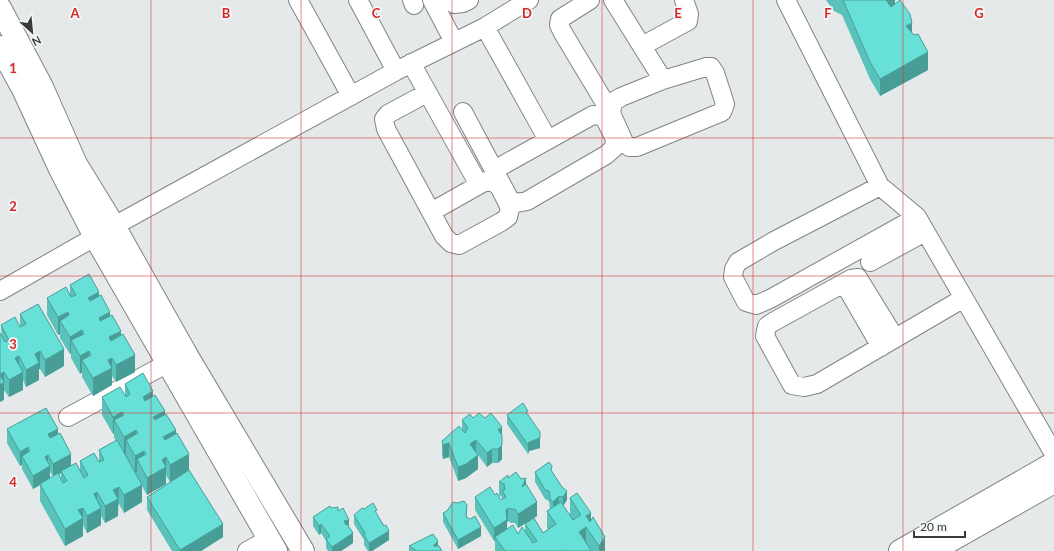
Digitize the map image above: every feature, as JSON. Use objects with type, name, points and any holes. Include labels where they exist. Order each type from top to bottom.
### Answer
[{"type":"street","points":[[298,0],[351,96]]},
{"type":"street","points":[[358,0],[403,67],[427,93],[478,185]]},
{"type":"street","points":[[432,0],[454,42]]},
{"type":"street","points":[[450,0],[454,4],[464,3],[469,0]]},
{"type":"street","points":[[0,291],[114,226],[403,67],[485,27],[510,5],[529,0]]},
{"type":"street","points":[[590,0],[560,19],[559,25],[566,40],[611,113],[624,142],[629,147],[637,147],[722,112],[725,104],[715,73],[711,67],[706,67],[663,80],[621,97],[613,102],[611,113]]},
{"type":"street","points":[[613,0],[663,80]]},
{"type":"street","points":[[642,46],[688,21],[689,14],[684,0]]},
{"type":"street","points":[[786,0],[880,186],[921,225],[1054,454]]},
{"type":"street","points":[[0,8],[42,87],[76,164],[114,226],[186,354],[303,551]]},
{"type":"street","points":[[485,27],[548,140]]},
{"type":"street","points":[[0,47],[95,237],[273,545],[247,551]]},
{"type":"street","points":[[427,93],[388,114],[384,119],[386,129],[444,236],[451,243],[459,245],[508,217],[510,208],[500,188],[495,183],[486,181],[431,212]]},
{"type":"street","points":[[463,112],[510,200],[517,203],[527,201],[606,155],[614,148],[615,140],[602,116],[593,115],[494,170]]},
{"type":"street","points":[[880,186],[774,241],[738,262],[734,269],[733,277],[746,302],[756,305],[770,299],[921,225]]},
{"type":"street","points":[[870,262],[921,225]]},
{"type":"street","points":[[888,343],[858,278],[851,279],[767,326],[765,336],[792,385],[804,388],[817,384],[888,343],[964,298]]},
{"type":"street","points":[[68,417],[168,362]]},
{"type":"street","points":[[900,551],[1054,463]]},
{"type":"street","points":[[932,551],[1054,482]]},
{"type":"building","points":[[843,0],[886,0],[891,7],[900,0],[910,14],[912,23],[906,26],[914,35],[918,34],[928,52],[880,79],[870,62]]},
{"type":"building","points":[[89,274],[99,292],[88,298],[90,301],[101,295],[110,312],[99,318],[100,321],[112,315],[121,331],[109,337],[111,341],[123,334],[135,355],[116,365],[112,358],[108,360],[112,368],[93,378],[82,360],[91,355],[89,351],[80,356],[71,340],[84,334],[82,330],[70,337],[60,321],[69,315],[68,312],[58,317],[47,298],[66,287],[71,297],[76,295],[70,285]]},
{"type":"building","points":[[38,304],[64,349],[45,360],[40,351],[35,354],[39,363],[26,370],[19,356],[15,358],[23,372],[9,380],[4,372],[0,374],[0,333],[5,342],[9,340],[1,325],[15,317],[20,327],[26,324],[20,314]]},
{"type":"building","points":[[143,373],[153,391],[143,397],[145,401],[155,395],[165,411],[153,417],[155,420],[166,414],[176,430],[163,437],[165,440],[177,433],[189,454],[170,465],[166,457],[162,460],[166,467],[147,478],[137,459],[146,454],[144,451],[135,456],[126,440],[138,433],[136,430],[124,437],[114,420],[124,415],[122,412],[113,417],[102,397],[120,387],[126,397],[130,394],[125,384]]},
{"type":"building","points":[[0,375],[4,382],[0,385]]},
{"type":"building","points":[[523,403],[528,411],[526,412],[540,432],[540,438],[529,442],[528,445],[507,415]]},
{"type":"building","points":[[46,408],[58,429],[48,434],[50,438],[60,433],[71,454],[53,464],[48,455],[45,457],[50,466],[33,476],[22,456],[30,451],[28,447],[20,452],[7,429]]},
{"type":"building","points":[[479,413],[485,418],[491,413],[502,427],[498,430],[502,435],[502,445],[498,449],[492,449],[487,453],[476,440],[470,444],[478,455],[466,464],[458,467],[449,443],[443,445],[442,441],[459,426],[465,433],[468,428],[462,420],[470,414],[473,418]]},
{"type":"building","points":[[117,440],[142,485],[124,495],[119,487],[113,490],[118,499],[105,506],[97,492],[94,494],[101,508],[87,516],[83,508],[78,510],[83,518],[65,529],[40,484],[58,473],[63,483],[67,481],[61,471],[76,463],[84,478],[88,475],[80,461],[94,453],[99,462],[104,460],[99,450]]},
{"type":"building","points":[[549,462],[552,466],[551,470],[562,487],[567,491],[563,497],[559,496],[553,502],[550,499],[549,491],[545,490],[535,472]]},
{"type":"building","points":[[189,470],[223,524],[180,550],[147,497]]},
{"type":"building","points":[[516,472],[521,479],[526,478],[522,487],[526,484],[537,502],[518,514],[515,509],[508,508],[506,510],[507,520],[494,528],[475,497],[490,487],[495,495],[497,493],[501,500],[506,497],[502,490],[505,490],[504,484],[499,482],[508,475],[508,478]]},
{"type":"building","points":[[577,493],[591,513],[586,516],[590,522],[593,517],[605,537],[599,546],[586,527],[579,532],[591,550],[589,551],[505,551],[495,537],[513,525],[518,534],[522,527],[533,543],[537,541],[525,524],[534,518],[543,533],[556,524],[547,511],[561,502],[573,520],[581,515],[570,498]]},
{"type":"building","points":[[464,501],[467,505],[466,517],[470,519],[475,516],[481,527],[458,540],[443,513],[447,511],[453,502],[457,503]]},
{"type":"building","points":[[373,503],[377,510],[375,511],[384,526],[386,525],[389,531],[369,543],[354,515],[362,508],[364,509]]},
{"type":"building","points":[[330,506],[331,508],[338,507],[338,511],[343,508],[349,520],[344,521],[353,533],[332,547],[326,539],[330,536],[321,524],[319,526],[313,517]]},
{"type":"building","points":[[433,534],[438,541],[433,546],[439,546],[442,551],[417,551],[409,546]]}]
